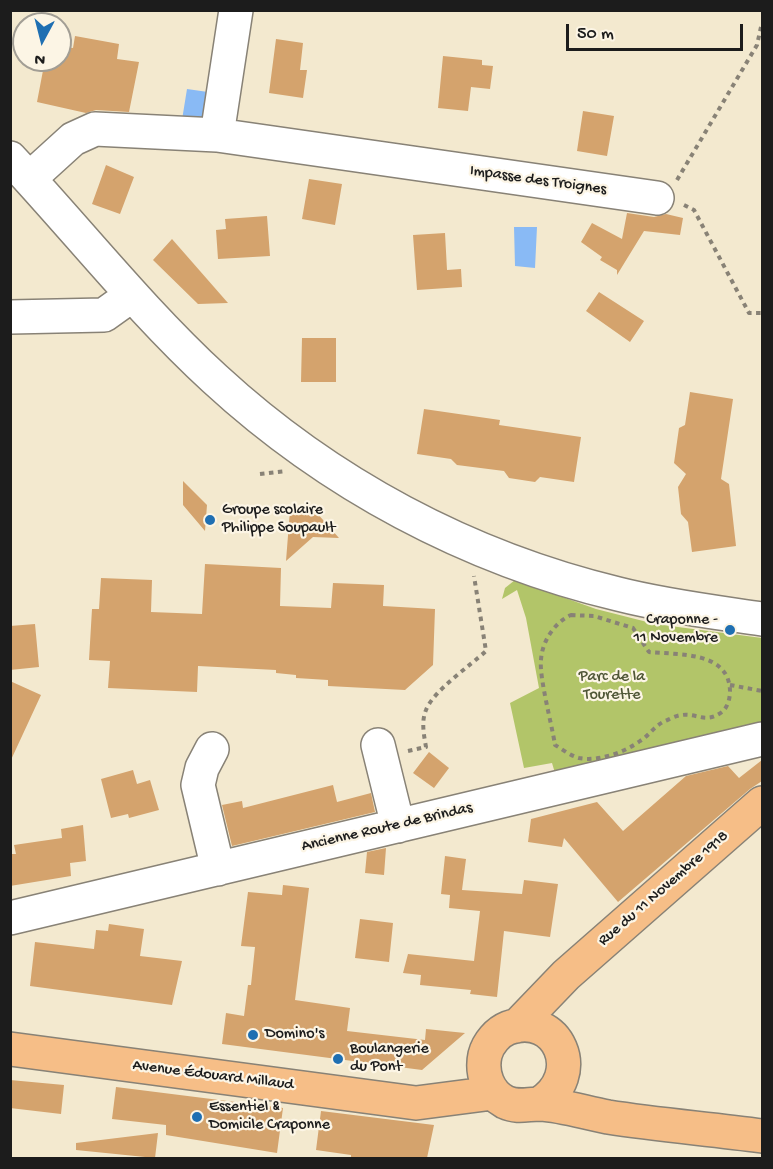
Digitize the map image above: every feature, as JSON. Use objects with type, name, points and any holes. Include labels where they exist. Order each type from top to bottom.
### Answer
[{"type":"main road","name":"Rue du 11 Novembre 1918","points":[[517,1026],[566,975],[762,803]]},
{"type":"main road","points":[[554,1038],[566,975]]},
{"type":"main road","points":[[416,1102],[485,1053],[497,1035],[517,1026],[531,1026],[543,1030],[554,1038],[562,1050],[565,1063],[564,1076],[550,1097],[539,1104],[527,1107],[514,1106],[493,1093],[486,1081],[483,1067],[485,1053]]},
{"type":"main road","name":"Avenue Édouard Millaud","points":[[10,1049],[416,1102],[493,1093]]},
{"type":"main road","points":[[564,1076],[609,1117]]},
{"type":"main road","points":[[539,1104],[609,1117],[762,1136]]},
{"type":"street","points":[[217,135],[236,10]]},
{"type":"street","name":"Impasse des Troignes","points":[[16,166],[95,129],[217,135],[661,196]]},
{"type":"street","points":[[16,166],[132,295],[215,379],[259,417],[375,498],[416,521],[477,548],[619,594],[762,619]]},
{"type":"street","points":[[10,317],[104,315],[132,295]]},
{"type":"street","name":"Ancienne Route de Brindas","points":[[10,918],[762,739]]},
{"type":"street","points":[[212,749],[201,768],[198,785],[218,868]]},
{"type":"street","points":[[379,751],[398,826]]},
{"type":"path","points":[[661,196],[670,192],[757,45],[761,27]]},
{"type":"path","points":[[661,196],[694,210],[749,313],[762,313]]},
{"type":"path","points":[[379,751],[426,747],[423,728],[426,709],[435,697],[486,651],[473,565],[477,548]]},
{"type":"path","points":[[571,615],[594,616],[633,628],[649,652],[699,656],[721,666],[728,674],[730,684],[730,699],[723,711],[708,718],[698,719],[683,714],[657,724],[642,741],[592,760],[577,758],[555,745],[541,660],[549,637],[559,620],[571,615]]},
{"type":"path","points":[[730,684],[762,691]]},
{"type":"green space","name":"Parc de la Tourette","points":[[515,580],[596,609],[655,624],[762,638],[762,724],[555,773],[552,763],[524,768],[510,703],[539,688],[526,618],[517,590],[502,599],[505,588]]},
{"type":"water","points":[[187,89],[208,92],[204,122],[181,126]]},
{"type":"water","points":[[514,227],[537,227],[535,268],[515,266]]},
{"type":"building","points":[[75,36],[119,44],[117,59],[139,62],[129,112],[96,110],[86,113],[37,102],[43,72],[72,72]]},
{"type":"building","points":[[276,39],[303,43],[300,70],[307,70],[303,98],[269,93]]},
{"type":"building","points":[[443,56],[482,60],[482,65],[493,66],[490,89],[471,87],[468,111],[438,108]]},
{"type":"building","points":[[583,111],[614,116],[607,156],[577,151]]},
{"type":"building","points":[[106,165],[134,177],[120,214],[92,204]]},
{"type":"building","points":[[309,179],[342,184],[335,225],[302,219]]},
{"type":"building","points":[[627,213],[654,217],[666,214],[683,218],[680,235],[644,231],[617,275],[617,270],[600,260],[602,257],[581,242],[592,223],[622,239]]},
{"type":"building","points":[[267,216],[270,256],[218,259],[216,230],[226,229],[225,219]]},
{"type":"building","points":[[445,233],[447,270],[461,269],[462,287],[417,290],[413,235]]},
{"type":"building","points":[[172,239],[228,303],[198,304],[153,260]]},
{"type":"building","points":[[599,292],[644,321],[630,342],[586,311]]},
{"type":"building","points":[[302,338],[336,338],[336,382],[301,382]]},
{"type":"building","points":[[690,392],[733,399],[721,479],[729,484],[736,546],[692,552],[688,522],[681,514],[678,487],[686,474],[674,463],[679,428],[685,425]]},
{"type":"building","points":[[424,409],[500,420],[499,425],[581,437],[574,482],[540,477],[535,482],[509,478],[504,471],[457,465],[451,459],[417,454]]},
{"type":"building","points":[[183,481],[207,505],[205,531],[183,505]]},
{"type":"building","points":[[290,510],[316,512],[339,538],[313,537],[286,561]]},
{"type":"building","points":[[205,564],[281,568],[280,606],[331,608],[333,583],[384,585],[383,606],[435,609],[433,665],[405,690],[328,686],[328,680],[296,678],[296,675],[276,673],[276,670],[198,666],[197,692],[108,688],[110,661],[89,660],[92,609],[99,609],[101,578],[152,580],[151,612],[202,614]]},
{"type":"building","points":[[35,624],[39,667],[10,670],[10,626]]},
{"type":"building","points":[[10,681],[41,695],[10,762]]},
{"type":"building","points":[[429,752],[449,768],[434,788],[413,773]]},
{"type":"building","points":[[762,760],[762,781],[618,902],[564,838],[562,847],[528,842],[531,819],[597,802],[623,831],[686,776],[728,766],[739,778]]},
{"type":"building","points":[[133,770],[137,784],[150,780],[159,810],[129,818],[128,814],[111,818],[101,779]]},
{"type":"building","points":[[333,785],[337,802],[371,793],[375,812],[232,846],[222,805],[242,801],[243,808]]},
{"type":"building","points":[[83,825],[86,861],[70,863],[71,876],[10,886],[10,854],[16,854],[14,845],[62,838],[61,829]]},
{"type":"building","points":[[386,848],[384,875],[365,873],[367,852]]},
{"type":"building","points":[[445,856],[466,859],[462,890],[522,894],[524,880],[558,884],[550,937],[504,931],[497,997],[470,994],[471,990],[420,985],[421,975],[403,973],[408,954],[474,961],[480,911],[449,908],[450,895],[441,894]]},
{"type":"building","points":[[283,885],[309,888],[295,1000],[350,1008],[347,1031],[425,1040],[426,1029],[465,1033],[422,1070],[222,1044],[226,1013],[244,1016],[248,985],[251,985],[255,947],[241,946],[248,892],[282,895]]},
{"type":"building","points":[[360,919],[393,923],[389,962],[355,958]]},
{"type":"building","points":[[109,924],[144,929],[140,956],[182,961],[172,1005],[30,986],[35,942],[94,949],[96,930],[108,931]]},
{"type":"building","points":[[10,1080],[64,1085],[61,1114],[10,1108]]},
{"type":"building","points":[[116,1087],[283,1108],[277,1153],[166,1135],[166,1125],[112,1119]]},
{"type":"building","points":[[321,1111],[434,1125],[427,1158],[351,1158],[351,1155],[316,1150]]},
{"type":"building","points":[[158,1133],[155,1158],[76,1150],[76,1143]]},
{"type":"place","name":"Groupe scolaire Philippe Soupault","points":[[210,520]]},
{"type":"place","name":"Craponne - 11 Novembre","points":[[730,630]]},
{"type":"place","name":"Domino's","points":[[253,1035]]},
{"type":"place","name":"Boulangerie du Pont","points":[[338,1059]]},
{"type":"place","name":"Essentiel & Domicile Craponne","points":[[197,1117]]}]
